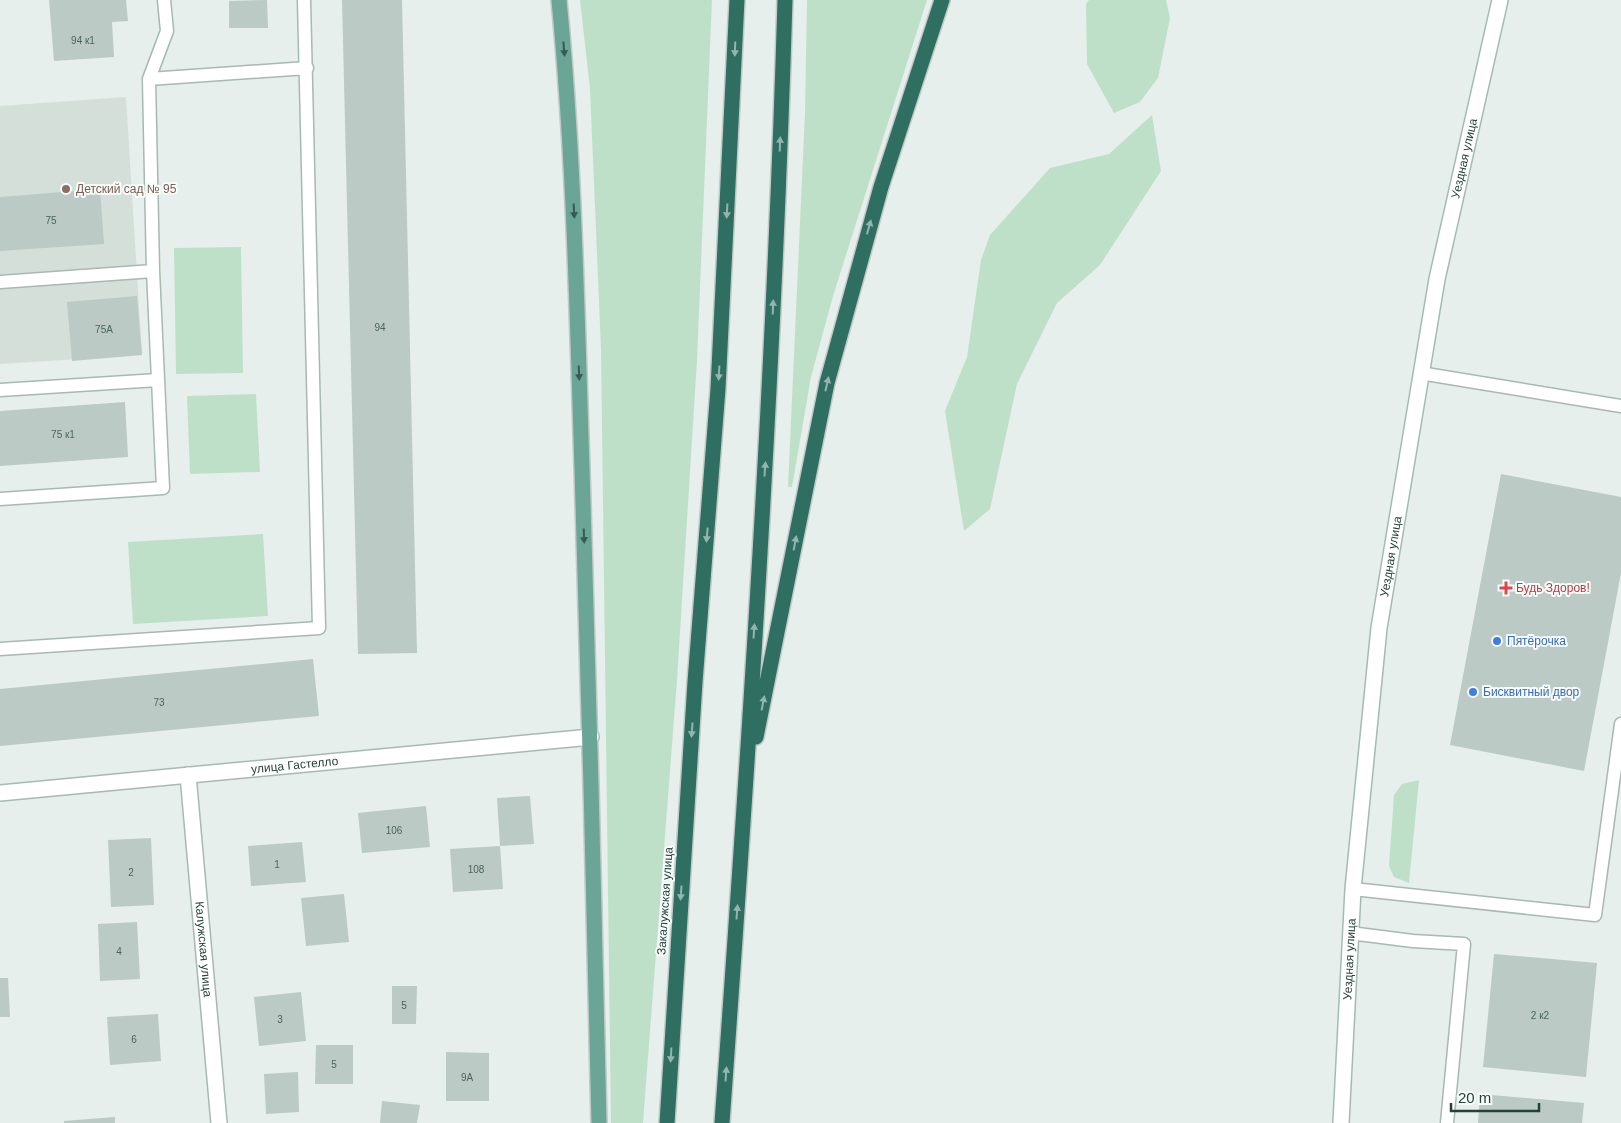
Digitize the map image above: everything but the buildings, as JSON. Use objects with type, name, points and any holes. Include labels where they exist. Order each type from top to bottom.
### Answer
[{"type":"highway","name":"Закалужская улица","points":[[667,1123],[695,682],[718,389],[737,0]]},
{"type":"highway","points":[[722,1123],[747,785],[769,404],[785,0]]},
{"type":"highway","points":[[747,785],[827,382],[881,187],[942,0]]},
{"type":"main road","points":[[559,0],[568,94],[575,239],[591,737],[599,1123]]},
{"type":"street","name":"Уездная улица","points":[[1340,1123],[1353,889],[1379,628],[1437,278],[1500,0]]},
{"type":"street","name":"улица Гастелло","points":[[0,793],[591,737]]},
{"type":"street","name":"Калужская улица","points":[[188,774],[219,1123]]},
{"type":"lane","points":[[0,499],[162,488],[149,79],[168,31],[164,0]]},
{"type":"lane","points":[[0,649],[319,628],[304,0]]},
{"type":"lane","points":[[149,79],[307,68]]},
{"type":"lane","points":[[0,282],[154,271]]},
{"type":"lane","points":[[1420,373],[1621,406]]},
{"type":"lane","points":[[0,390],[158,380]]},
{"type":"lane","points":[[1353,889],[1595,915],[1621,724]]},
{"type":"lane","points":[[1350,933],[1464,944],[1447,1123]]},
{"type":"shaded area","name":"Детский сад № 95","points":[[126,97],[142,355],[0,364],[0,106]]},
{"type":"green space","points":[[580,0],[712,0],[697,360],[677,680],[643,1123],[611,1123],[601,349],[590,89]]},
{"type":"green space","points":[[807,0],[927,0],[833,296],[811,377],[792,487],[788,487],[805,113]]},
{"type":"green space","points":[[1089,0],[1166,0],[1170,18],[1158,78],[1140,102],[1114,113],[1087,64],[1086,4]]},
{"type":"green space","points":[[1152,115],[1161,171],[1100,265],[1057,303],[1017,384],[990,509],[964,531],[945,411],[967,357],[981,260],[990,235],[1050,168],[1109,154]]},
{"type":"green space","points":[[241,247],[243,373],[176,374],[174,248]]},
{"type":"green space","points":[[256,394],[260,472],[190,474],[187,396]]},
{"type":"green space","points":[[263,534],[268,616],[133,624],[128,542]]},
{"type":"green space","points":[[1419,780],[1409,883],[1394,877],[1389,866],[1394,795],[1402,784]]},
{"type":"place","name":"Детский сад № 95","points":[[66,189]]},
{"type":"place","name":"Будь Здоров!","points":[[1506,588]]},
{"type":"place","name":"Пятёрочка","points":[[1497,641]]},
{"type":"place","name":"Бисквитный двор","points":[[1473,692]]}]
